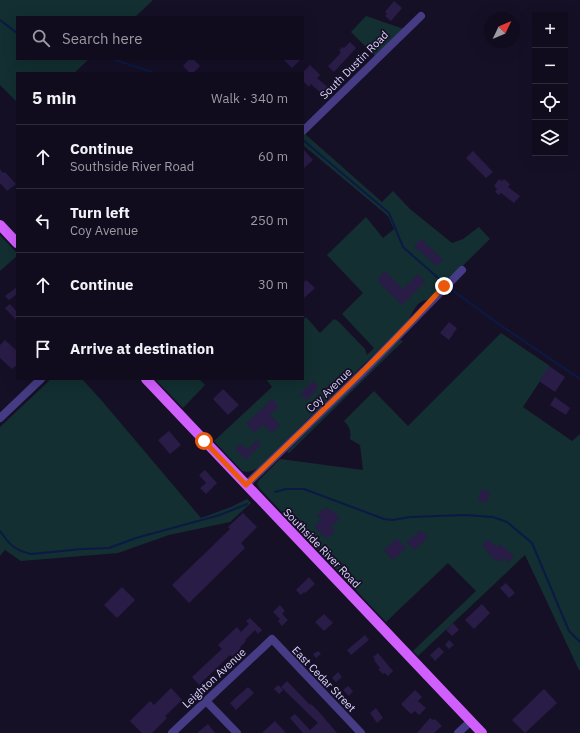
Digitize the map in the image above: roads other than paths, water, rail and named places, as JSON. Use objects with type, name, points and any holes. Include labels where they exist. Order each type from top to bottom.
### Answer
[{"type":"main road","points":[[0,225],[16,242]]},
{"type":"main road","name":"Southside River Road","points":[[147,380],[482,733]]},
{"type":"street","name":"South Dustin Road","points":[[304,130],[421,16]]},
{"type":"street","name":"Coy Avenue","points":[[246,485],[364,371],[425,308],[444,286],[462,270]]},
{"type":"street","points":[[0,418],[40,380]]},
{"type":"street","name":"Leighton Avenue","points":[[172,733],[272,640]]},
{"type":"street","name":"East Cedar Street","points":[[272,640],[361,733]]},
{"type":"street","points":[[206,700],[237,733]]},
{"type":"street","points":[[458,733],[471,721]]},
{"type":"waterway","points":[[0,20],[16,32]]},
{"type":"waterway","points":[[115,60],[152,72]]},
{"type":"waterway","points":[[304,141],[389,213],[403,247],[445,284]]},
{"type":"waterway","points":[[448,287],[500,325],[580,379]]},
{"type":"waterway","points":[[275,492],[286,489],[304,489],[384,519],[392,520],[410,517],[465,515],[493,517],[507,522],[532,543],[569,631],[580,642]]},
{"type":"waterway","points":[[0,531],[16,549],[31,554],[109,548],[136,538],[220,515],[247,504]]}]
